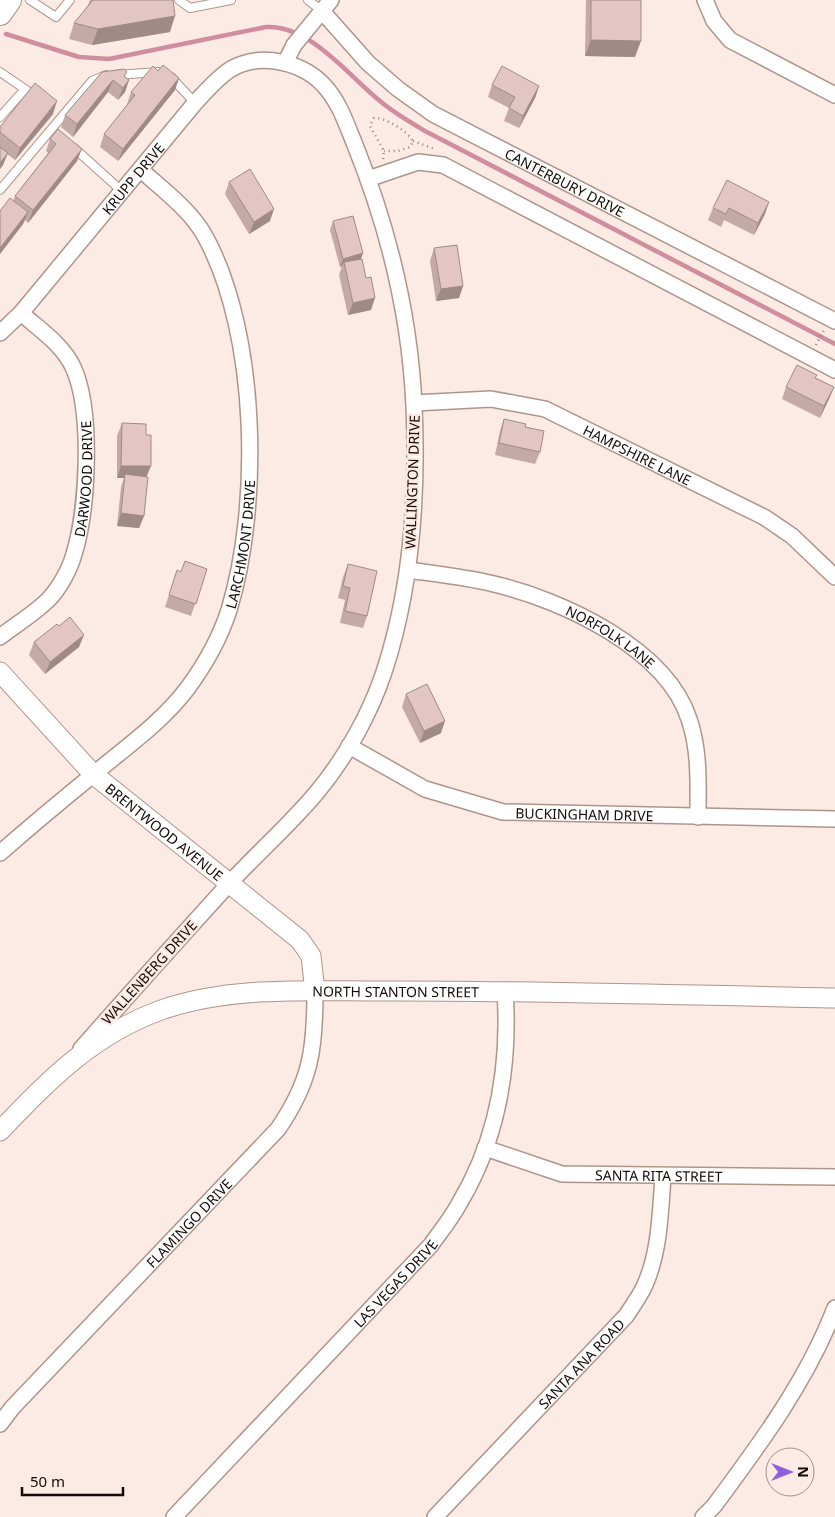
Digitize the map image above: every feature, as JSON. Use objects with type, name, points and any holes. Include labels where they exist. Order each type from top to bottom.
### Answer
[{"type":"main road","points":[[0,12],[9,0]]},
{"type":"street","points":[[705,0],[714,21],[730,40],[835,95]]},
{"type":"street","points":[[285,63],[294,45],[326,5]]},
{"type":"street","name":"CANTERBURY DRIVE","points":[[326,5],[368,63],[398,89],[433,114],[831,323]]},
{"type":"street","name":"KRUPP DRIVE","points":[[0,333],[21,313],[216,80],[243,64],[259,61],[285,63]]},
{"type":"street","name":"WALLINGTON DRIVE","points":[[229,884],[318,791],[350,746],[384,673],[398,621],[408,570],[414,497],[414,402],[403,308],[389,248],[368,179],[340,108],[328,90],[315,77],[285,63]]},
{"type":"street","points":[[368,179],[418,162],[443,165],[835,370]]},
{"type":"street","name":"LARCHMONT DRIVE","points":[[0,853],[158,722],[208,659],[229,611],[238,567],[248,484],[247,392],[240,345],[222,271],[205,235],[183,208],[141,170]]},
{"type":"street","name":"DARWOOD DRIVE","points":[[0,637],[48,600],[63,579],[74,555],[85,484],[83,403],[73,367],[57,344],[21,313]]},
{"type":"street","name":"HAMPSHIRE LANE","points":[[414,402],[492,399],[545,409],[764,517],[806,547],[835,577]]},
{"type":"street","name":"NORFOLK LANE","points":[[408,570],[493,584],[531,594],[612,633],[648,658],[672,684],[689,718],[697,753],[698,817]]},
{"type":"street","name":"BRENTWOOD AVENUE","points":[[0,672],[93,774],[307,947],[311,956],[315,992]]},
{"type":"street","name":"BUCKINGHAM DRIVE","points":[[350,746],[425,790],[503,812],[835,818]]},
{"type":"street","name":"WALLENBERG DRIVE","points":[[70,1061],[229,884]]},
{"type":"street","name":"NORTH STANTON STREET","points":[[0,1131],[70,1061],[112,1032],[162,1010],[186,1003],[232,995],[315,992],[505,991],[835,998]]},
{"type":"street","name":"LAS VEGAS DRIVE","points":[[174,1517],[431,1245],[459,1204],[485,1148],[497,1112],[505,1073],[505,991]]},
{"type":"street","name":"FLAMINGO DRIVE","points":[[0,1424],[12,1408],[278,1130],[292,1109],[310,1067],[316,1031],[315,992]]},
{"type":"street","name":"SANTA RITA STREET","points":[[485,1148],[562,1174],[662,1177],[835,1177]]},
{"type":"street","name":"SANTA ANA ROAD","points":[[435,1517],[626,1316],[644,1287],[655,1255],[662,1177]]},
{"type":"street","points":[[703,1517],[720,1498],[784,1407],[812,1360],[835,1308]]},
{"type":"lane","points":[[30,0],[56,17],[70,0]]},
{"type":"lane","points":[[179,0],[190,8],[227,0]]},
{"type":"lane","points":[[308,0],[326,5]]},
{"type":"lane","points":[[0,190],[92,81],[100,76],[158,71],[171,76],[195,103]]},
{"type":"lane","points":[[0,72],[39,99]]},
{"type":"lane","points":[[0,118],[25,89]]},
{"type":"lane","points":[[52,129],[59,135]]},
{"type":"lane","points":[[66,141],[123,192]]},
{"type":"path","points":[[383,163],[384,151],[371,130],[371,121],[374,118],[381,119],[408,134],[413,141],[410,147],[398,151],[384,151]]},
{"type":"path","points":[[815,346],[831,323]]},
{"type":"building","points":[[93,0],[173,0],[175,16],[98,29],[74,23]]},
{"type":"building","points":[[591,0],[641,0],[641,41],[591,40]]},
{"type":"building","points":[[163,65],[179,78],[123,149],[104,134],[135,95],[131,92],[153,66],[158,71]]},
{"type":"building","points":[[502,66],[539,86],[523,116],[509,108],[515,97],[492,85]]},
{"type":"building","points":[[124,69],[127,72],[124,76],[129,80],[123,88],[113,80],[77,124],[65,115],[102,72]]},
{"type":"building","points":[[35,83],[57,101],[20,148],[0,132],[0,127]]},
{"type":"building","points":[[58,129],[82,149],[33,210],[15,196],[56,144],[50,139]]},
{"type":"building","points":[[0,147],[8,153],[0,163]]},
{"type":"building","points":[[250,169],[274,209],[254,222],[229,182]]},
{"type":"building","points":[[727,180],[769,202],[758,223],[729,208],[726,214],[713,208]]},
{"type":"building","points":[[10,198],[28,212],[0,248],[0,211]]},
{"type":"building","points":[[353,216],[363,253],[343,259],[333,221]]},
{"type":"building","points":[[457,245],[463,286],[441,289],[434,248]]},
{"type":"building","points":[[362,259],[366,278],[371,277],[375,298],[353,303],[344,262]]},
{"type":"building","points":[[797,365],[817,375],[815,378],[834,387],[824,406],[786,387]]},
{"type":"building","points":[[504,419],[526,424],[525,427],[544,431],[540,452],[499,443]]},
{"type":"building","points":[[122,423],[146,424],[146,435],[151,435],[151,466],[121,466]]},
{"type":"building","points":[[125,474],[148,477],[144,516],[121,513]]},
{"type":"building","points":[[185,561],[207,569],[196,604],[169,595],[177,570],[181,572]]},
{"type":"building","points":[[348,564],[377,571],[367,616],[345,611],[350,588],[343,586]]},
{"type":"building","points":[[70,617],[84,635],[50,662],[34,642],[57,624],[59,626]]},
{"type":"building","points":[[427,684],[445,721],[424,731],[406,694]]},
{"type":"waterway","points":[[6,34],[79,57],[109,59],[266,27],[282,28],[298,34],[313,43],[385,105],[425,131],[835,344]]}]
